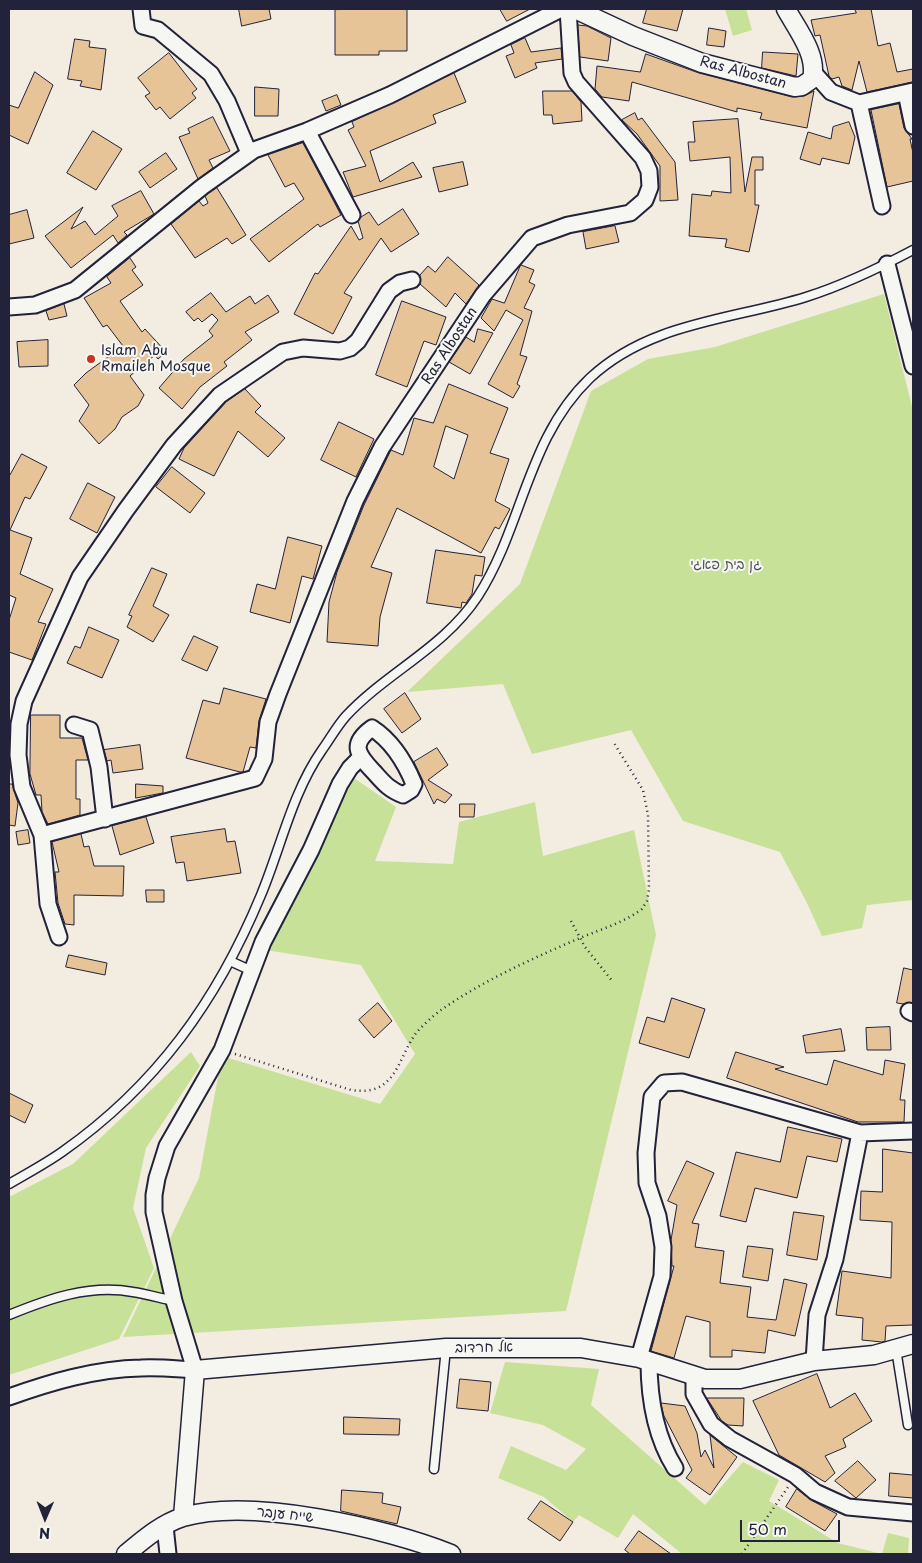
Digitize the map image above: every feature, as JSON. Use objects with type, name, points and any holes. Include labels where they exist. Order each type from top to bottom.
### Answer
[{"type":"street","points":[[141,9],[144,26],[158,30],[211,74],[227,102],[249,153]]},
{"type":"street","points":[[9,307],[35,305],[75,290],[202,187],[249,153],[307,131],[390,95],[561,9]]},
{"type":"street","name":"Ras Albostan","points":[[105,819],[255,778],[264,759],[268,722],[278,694],[355,501],[382,447],[483,295],[532,238],[568,225],[630,213],[645,200],[650,187],[649,171],[643,158],[576,82],[572,73],[568,9]]},
{"type":"street","name":"Ras Albostan","points":[[575,9],[633,36],[702,63],[795,87],[808,82],[812,79],[814,73]]},
{"type":"street","points":[[786,9],[810,53],[814,73],[831,92],[859,102],[910,92],[913,126]]},
{"type":"street","points":[[859,102],[882,206]]},
{"type":"street","points":[[307,131],[352,215]]},
{"type":"street","points":[[887,264],[913,366]]},
{"type":"street","points":[[59,937],[48,904],[42,835],[22,787],[18,755],[24,701],[80,577],[174,444],[220,395],[283,352],[303,348],[340,351],[350,348],[358,341],[390,291],[400,283],[412,280]]},
{"type":"street","points":[[42,835],[105,819],[100,767],[90,730],[74,726]]},
{"type":"street","points":[[183,1517],[195,1370],[174,1301],[154,1212],[156,1178],[167,1146],[222,1050],[263,942],[311,850],[340,784],[350,768],[360,758]]},
{"type":"street","points":[[675,1468],[666,1454],[655,1420],[644,1359],[662,1276],[663,1247],[658,1216],[647,1184],[646,1153],[652,1097],[664,1084],[682,1082],[860,1133],[913,1131]]},
{"type":"street","points":[[814,1362],[817,1315],[835,1259],[860,1133]]},
{"type":"street","name":"אל חרדוב","points":[[195,1370],[446,1348],[581,1348],[644,1359],[705,1379],[740,1379],[814,1362],[874,1355],[913,1344]]},
{"type":"street","points":[[9,1397],[37,1387],[99,1372],[142,1368],[195,1370]]},
{"type":"street","points":[[694,1376],[694,1394],[710,1424],[730,1439],[796,1475],[815,1492],[848,1507],[913,1513]]},
{"type":"street","name":"שייח ענבר","points":[[126,1554],[151,1534],[183,1517],[238,1511],[285,1514],[372,1530],[425,1544],[451,1554]]},
{"type":"street","points":[[165,1526],[168,1554]]},
{"type":"lane","points":[[9,1184],[61,1154],[118,1108],[161,1065],[198,1014],[230,961],[262,894],[295,801],[314,762],[345,717],[442,638],[477,597],[505,544],[531,467],[548,435],[570,401],[591,377],[627,350],[661,334],[804,297],[887,264],[913,250]]},
{"type":"lane","points":[[230,961],[252,971]]},
{"type":"lane","points":[[9,1315],[50,1298],[74,1292],[131,1291],[174,1301]]},
{"type":"lane","points":[[434,1469],[446,1348]]},
{"type":"lane","points":[[896,1349],[908,1426]]},
{"type":"path","points":[[222,1050],[351,1090],[364,1092],[375,1089],[389,1079],[400,1067],[416,1033],[436,1014],[472,989],[519,964],[635,914],[647,902],[648,815],[643,790],[614,743]]},
{"type":"path","points":[[571,921],[579,938],[613,982]]},
{"type":"path","points":[[742,1554],[796,1475]]},
{"type":"green space","points":[[725,9],[746,9],[752,30],[733,36]]},
{"type":"green space","name":"גן בית פאגי","points":[[884,294],[913,411],[913,900],[867,905],[862,928],[822,936],[780,852],[683,821],[631,730],[532,754],[503,684],[407,692],[520,584],[591,391],[648,359],[715,347]]},
{"type":"green space","points":[[351,776],[396,807],[375,861],[453,864],[459,822],[535,802],[543,856],[634,830],[656,935],[566,1311],[123,1337],[199,1178],[222,1056],[380,1104],[415,1054],[361,965],[265,950]]},
{"type":"green space","points":[[191,1052],[200,1066],[146,1148],[133,1208],[154,1268],[119,1339],[9,1375],[9,1197],[73,1164]]},
{"type":"green space","points":[[505,1362],[599,1369],[591,1405],[705,1505],[743,1462],[779,1480],[769,1501],[838,1543],[882,1554],[682,1554],[633,1514],[618,1538],[579,1515],[573,1522],[544,1497],[498,1478],[511,1446],[566,1470],[586,1449],[543,1425],[490,1413]]},
{"type":"green space","points":[[888,1533],[909,1538],[908,1554],[882,1554]]},
{"type":"building","points":[[239,9],[269,9],[271,19],[242,26]]},
{"type":"building","points":[[407,9],[407,51],[379,51],[379,55],[335,55],[335,10]]},
{"type":"building","points":[[500,9],[530,9],[507,21]]},
{"type":"building","points":[[647,9],[683,9],[677,31],[643,23]]},
{"type":"building","points":[[855,9],[871,9],[878,46],[890,43],[897,72],[913,69],[913,82],[867,92],[859,61],[852,90],[842,86],[839,77],[832,79],[829,76],[820,35],[815,36],[811,20],[856,13]]},
{"type":"building","points":[[578,25],[587,26],[611,38],[608,61],[580,57]]},
{"type":"building","points":[[709,28],[726,31],[724,47],[707,45]]},
{"type":"building","points":[[525,38],[531,52],[561,48],[562,59],[535,63],[537,68],[515,78],[506,56],[514,53],[511,45]]},
{"type":"building","points":[[75,39],[90,41],[89,47],[106,49],[101,90],[80,86],[82,81],[68,79]]},
{"type":"building","points":[[763,52],[798,54],[796,76],[762,68]]},
{"type":"building","points":[[169,53],[197,89],[192,93],[196,98],[170,119],[160,107],[156,110],[145,96],[150,93],[138,78]]},
{"type":"building","points":[[646,54],[699,73],[792,97],[804,96],[814,91],[807,128],[760,119],[762,113],[737,108],[737,112],[632,82],[629,101],[602,97],[595,89],[597,66],[640,72]]},
{"type":"building","points":[[35,72],[53,85],[28,144],[9,135],[9,105],[18,108]]},
{"type":"building","points":[[454,73],[466,102],[433,115],[436,123],[370,151],[380,182],[413,162],[422,177],[353,197],[343,172],[366,166],[348,130],[354,127],[352,122]]},
{"type":"building","points":[[255,87],[279,89],[278,116],[255,116]]},
{"type":"building","points":[[543,91],[572,91],[581,102],[582,121],[553,124],[552,115],[544,115]]},
{"type":"building","points":[[337,95],[341,105],[326,111],[322,101]]},
{"type":"building","points":[[899,104],[904,128],[912,139],[910,139],[913,153],[913,181],[887,187],[871,110]]},
{"type":"building","points":[[635,113],[638,120],[642,118],[675,162],[678,200],[660,201],[660,166],[637,134],[622,120]]},
{"type":"building","points":[[213,117],[230,151],[209,160],[213,168],[198,179],[179,137],[190,133],[188,129]]},
{"type":"building","points":[[738,119],[745,192],[752,157],[763,157],[763,170],[755,170],[755,205],[759,205],[749,252],[725,247],[727,239],[689,236],[692,194],[711,196],[712,191],[731,193],[730,157],[690,161],[688,142],[695,142],[693,122]]},
{"type":"building","points":[[849,122],[855,137],[849,164],[822,158],[820,165],[800,159],[808,132],[831,139],[833,127]]},
{"type":"building","points":[[93,131],[122,149],[96,190],[67,173]]},
{"type":"building","points":[[303,143],[341,215],[320,227],[318,224],[269,262],[250,239],[304,199],[294,183],[285,187],[268,155]]},
{"type":"building","points":[[166,153],[177,169],[150,188],[139,172]]},
{"type":"building","points":[[463,162],[468,185],[439,192],[433,168]]},
{"type":"building","points":[[217,188],[246,235],[232,244],[227,238],[195,258],[171,224],[199,201],[203,206],[208,203],[205,196]]},
{"type":"building","points":[[141,191],[154,214],[124,232],[127,235],[118,243],[113,235],[71,268],[45,236],[83,207],[71,229],[85,221],[95,235],[118,216],[112,206]]},
{"type":"building","points":[[403,209],[419,234],[391,252],[381,238],[344,293],[352,297],[333,334],[294,314],[315,273],[318,274],[351,226],[359,240],[363,238],[358,221],[361,217],[369,212],[378,225]]},
{"type":"building","points":[[27,210],[34,238],[9,244],[9,215]]},
{"type":"building","points":[[615,226],[619,242],[586,249],[583,232]]},
{"type":"building","points":[[448,257],[479,285],[466,304],[455,293],[446,307],[420,284],[420,275],[428,266],[435,272]]},
{"type":"building","points":[[130,258],[136,267],[132,270],[143,285],[120,301],[142,332],[145,329],[166,352],[158,359],[155,355],[130,376],[144,395],[138,406],[122,417],[115,429],[99,444],[79,421],[89,405],[74,385],[86,373],[123,346],[107,325],[103,327],[84,298],[111,283],[107,277]]},
{"type":"building","points":[[521,265],[534,270],[529,282],[535,285],[524,308],[532,311],[520,355],[527,357],[517,384],[520,386],[513,398],[488,384],[523,320],[506,310],[494,331],[481,318],[492,299],[504,303]]},
{"type":"building","points":[[211,293],[226,312],[250,296],[255,304],[268,295],[279,312],[245,332],[252,340],[224,362],[227,366],[200,387],[182,409],[159,388],[184,359],[213,336],[209,331],[218,320],[212,314],[202,322],[198,318],[194,321],[186,312]]},
{"type":"building","points":[[402,301],[446,317],[436,345],[424,341],[407,387],[376,375]]},
{"type":"building","points":[[64,304],[67,316],[49,320],[46,311]]},
{"type":"building","points":[[478,329],[493,333],[470,374],[449,362],[466,337],[474,342]]},
{"type":"building","points":[[48,340],[48,366],[19,367],[17,342]]},
{"type":"building","points":[[449,384],[508,408],[490,453],[509,459],[495,501],[510,509],[499,529],[495,527],[481,553],[397,508],[371,567],[392,573],[380,617],[378,646],[327,642],[329,602],[337,572],[364,505],[391,450],[403,455],[414,418],[433,423]],"holes":[[[446,426],[468,435],[454,479],[434,467]]]},
{"type":"building","points":[[245,389],[261,406],[255,412],[285,438],[268,457],[238,431],[214,476],[179,459],[184,448],[226,402]]},
{"type":"building","points":[[339,422],[374,439],[356,477],[321,460]]},
{"type":"building","points":[[22,454],[47,467],[30,499],[25,497],[10,530],[32,538],[20,574],[53,589],[38,622],[46,624],[32,660],[9,652],[9,620],[16,598],[9,595],[9,477]]},
{"type":"building","points":[[172,467],[205,493],[190,513],[156,487]]},
{"type":"building","points":[[88,483],[115,497],[97,533],[70,519]]},
{"type":"building","points":[[288,537],[322,546],[313,579],[302,576],[290,623],[250,612],[257,584],[275,589]]},
{"type":"building","points":[[436,550],[485,557],[482,576],[475,575],[472,594],[466,603],[462,602],[461,608],[427,603]]},
{"type":"building","points":[[152,568],[167,574],[153,606],[169,615],[153,642],[127,627],[132,616],[129,615]]},
{"type":"building","points":[[89,627],[119,640],[102,678],[67,663],[75,646],[80,648]]},
{"type":"building","points":[[194,636],[218,647],[207,671],[182,660]]},
{"type":"building","points":[[224,688],[266,699],[259,721],[256,748],[250,747],[243,772],[186,758],[203,700],[219,704]]},
{"type":"building","points":[[405,693],[421,719],[402,733],[384,709]]},
{"type":"building","points":[[31,715],[60,715],[60,738],[82,738],[88,760],[76,760],[76,799],[80,799],[80,815],[48,824],[42,812],[41,795],[36,795],[30,774]]},
{"type":"building","points":[[140,745],[143,769],[113,773],[111,760],[107,761],[104,750]]},
{"type":"building","points":[[437,748],[448,765],[428,780],[452,795],[445,803],[437,799],[434,804],[414,762]]},
{"type":"building","points":[[9,784],[12,784],[18,803],[15,826],[9,825]]},
{"type":"building","points":[[136,784],[163,786],[163,793],[136,798]]},
{"type":"building","points":[[460,804],[475,804],[474,817],[460,817]]},
{"type":"building","points":[[146,817],[154,843],[120,855],[112,826]]},
{"type":"building","points":[[225,829],[227,842],[235,841],[241,873],[187,881],[184,862],[176,863],[171,837]]},
{"type":"building","points":[[28,830],[30,843],[18,845],[16,832]]},
{"type":"building","points":[[81,834],[84,847],[89,846],[94,866],[124,866],[123,896],[74,895],[74,925],[65,924],[58,903],[55,872],[59,872],[52,842]]},
{"type":"building","points":[[146,890],[164,890],[164,902],[147,902]]},
{"type":"building","points":[[69,955],[107,963],[105,975],[66,967]]},
{"type":"building","points":[[904,968],[913,970],[913,1003],[897,1003]]},
{"type":"building","points":[[672,998],[705,1009],[689,1058],[639,1043],[647,1017],[664,1022]]},
{"type":"building","points":[[378,1003],[392,1021],[374,1038],[359,1020]]},
{"type":"building","points":[[890,1027],[891,1050],[867,1050],[866,1028]]},
{"type":"building","points":[[841,1029],[845,1051],[806,1053],[803,1036]]},
{"type":"building","points":[[736,1052],[784,1067],[775,1069],[827,1085],[834,1060],[883,1075],[885,1060],[905,1064],[900,1100],[905,1100],[904,1122],[858,1122],[727,1078]]},
{"type":"building","points":[[9,1093],[33,1105],[25,1123],[9,1115]]},
{"type":"building","points":[[788,1127],[842,1139],[837,1162],[807,1156],[797,1198],[755,1188],[746,1222],[720,1216],[736,1152],[780,1162]]},
{"type":"building","points":[[883,1149],[913,1153],[913,1325],[886,1326],[885,1341],[882,1342],[862,1340],[863,1318],[836,1315],[842,1271],[891,1278],[892,1222],[860,1220],[861,1191],[882,1192]]},
{"type":"building","points":[[687,1161],[714,1173],[692,1223],[699,1224],[695,1247],[724,1251],[720,1283],[751,1287],[747,1317],[776,1320],[784,1279],[807,1284],[795,1336],[768,1330],[765,1353],[732,1350],[732,1357],[710,1357],[710,1322],[686,1316],[674,1358],[651,1351],[674,1266],[672,1266],[671,1240],[677,1205],[668,1201]]},
{"type":"building","points":[[794,1212],[824,1216],[817,1260],[787,1255]]},
{"type":"building","points":[[748,1246],[773,1249],[768,1281],[743,1277]]},
{"type":"building","points":[[817,1374],[830,1408],[855,1393],[872,1421],[843,1439],[846,1447],[825,1456],[835,1473],[825,1482],[779,1455],[753,1401]]},
{"type":"building","points":[[460,1379],[491,1382],[488,1411],[457,1408]]},
{"type":"building","points":[[707,1398],[744,1398],[743,1426],[728,1425],[722,1421]]},
{"type":"building","points":[[661,1403],[685,1406],[697,1433],[701,1457],[705,1450],[714,1468],[710,1435],[737,1457],[710,1495],[686,1478],[692,1470],[664,1416]]},
{"type":"building","points":[[344,1417],[400,1419],[399,1435],[344,1434]]},
{"type":"building","points":[[858,1461],[876,1480],[856,1498],[835,1481]]},
{"type":"building","points":[[890,1473],[913,1475],[913,1498],[889,1496]]},
{"type":"building","points":[[797,1489],[811,1500],[837,1514],[825,1531],[786,1507]]},
{"type":"building","points":[[342,1490],[383,1493],[382,1503],[401,1507],[397,1524],[341,1511]]},
{"type":"building","points":[[541,1501],[573,1522],[560,1541],[528,1519]]},
{"type":"building","points":[[639,1531],[671,1554],[630,1554],[625,1550]]},
{"type":"place","name":"Islam Abu Rmaileh Mosque","points":[[91,359]]}]
